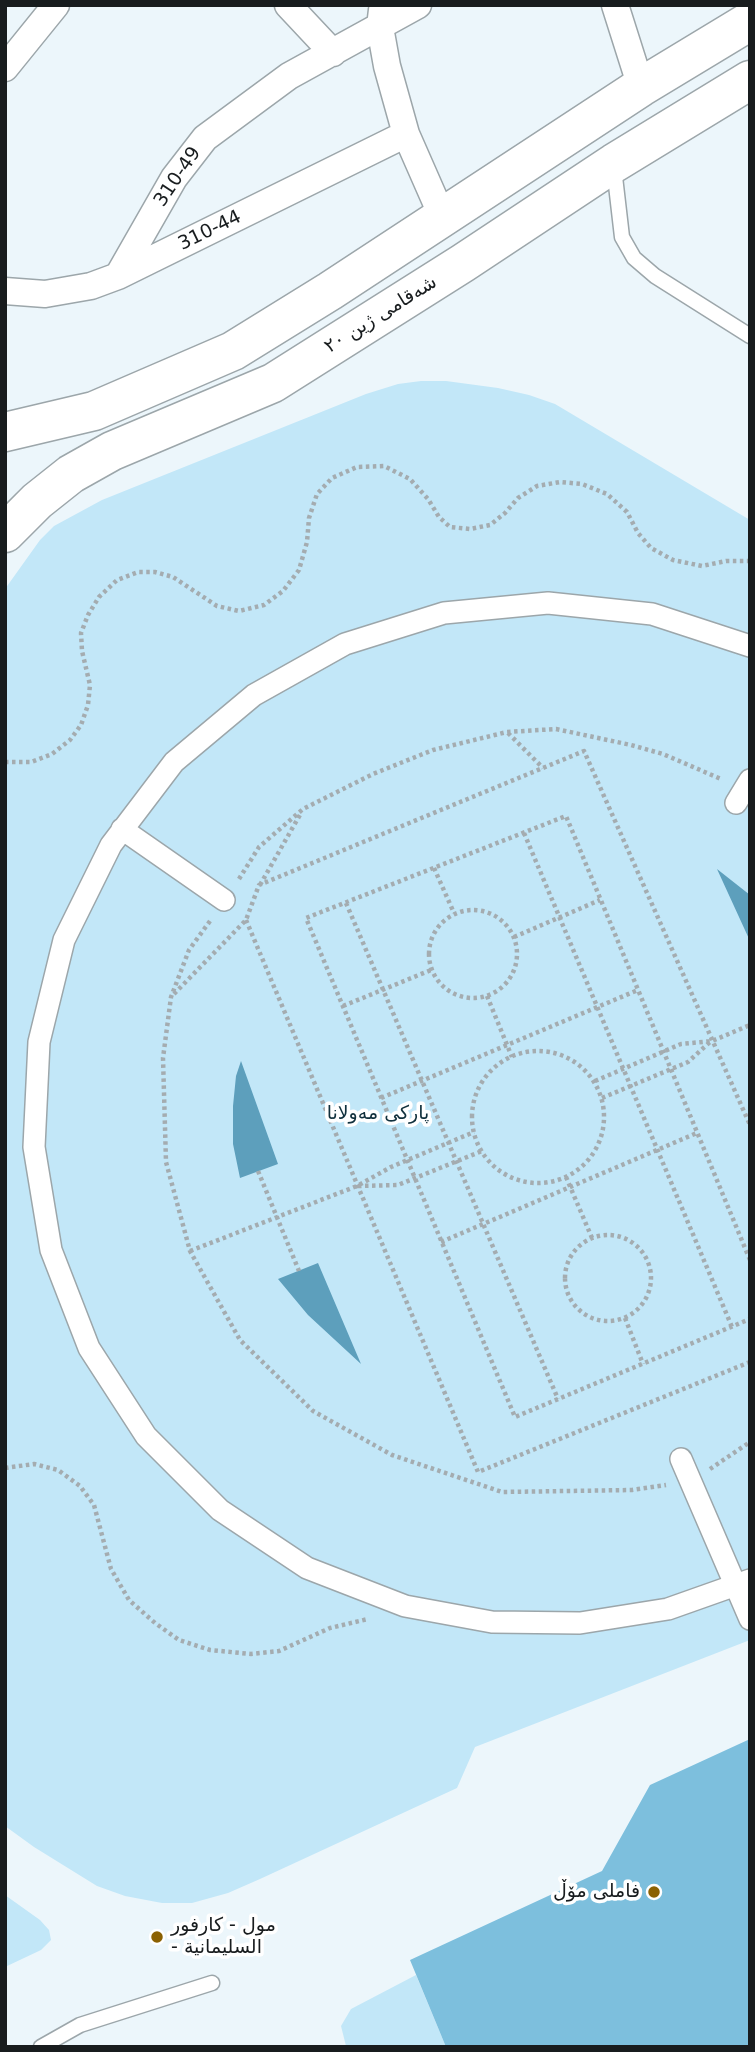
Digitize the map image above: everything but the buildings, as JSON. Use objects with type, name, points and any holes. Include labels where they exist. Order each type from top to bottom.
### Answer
[{"type":"main road","points":[[5,432],[94,411],[233,351],[641,87],[750,21]]},
{"type":"main road","name":"شەقامی ژین ٢٠","points":[[5,533],[37,501],[71,474],[112,451],[273,383],[463,263],[614,163],[750,80]]},
{"type":"street","points":[[5,68],[56,5]]},
{"type":"street","points":[[288,5],[333,53]]},
{"type":"street","name":"310-49","points":[[118,276],[174,178],[205,138],[289,76],[333,53],[381,16],[418,5]]},
{"type":"street","points":[[615,5],[641,87]]},
{"type":"street","points":[[381,16],[387,66],[406,134],[442,216]]},
{"type":"street","name":"310-44","points":[[5,291],[45,294],[91,286],[118,276],[406,134]]},
{"type":"street","points":[[743,1582],[668,1609],[580,1623],[492,1622],[405,1606],[307,1568],[220,1510],[146,1436],[89,1348],[51,1250],[34,1147],[39,1042],[64,940],[111,845],[122,829],[174,762],[254,695],[345,644],[444,613],[548,603],[652,614],[750,646]]},
{"type":"street","points":[[122,829],[224,900]]},
{"type":"street","points":[[681,1459],[743,1582],[750,1619]]},
{"type":"lane","points":[[614,163],[622,237],[634,258],[655,275],[750,336]]},
{"type":"lane","points":[[41,2047],[80,2025],[212,1983]]},
{"type":"path","points":[[5,762],[31,762],[52,754],[70,740],[80,725],[88,705],[90,685],[81,633],[99,597],[117,580],[138,572],[155,572],[173,577],[217,606],[240,611],[264,605],[283,591],[299,570],[307,542],[309,518],[317,494],[332,478],[357,467],[384,466],[410,479],[450,527],[470,529],[489,525],[505,513],[518,498],[537,486],[560,482],[582,484],[607,494],[627,512],[638,533],[652,548],[673,560],[702,566],[726,561],[750,561]]},
{"type":"path","points":[[260,847],[303,809],[373,774],[433,750],[507,732],[556,729],[631,745],[675,759],[743,792]]},
{"type":"path","points":[[507,732],[543,768]]},
{"type":"path","points":[[259,885],[584,751],[750,1125]]},
{"type":"path","points":[[171,997],[246,920],[259,885],[303,809]]},
{"type":"path","points":[[750,1260],[566,816],[306,918],[515,1417],[750,1319]]},
{"type":"path","points":[[524,832],[732,1327]]},
{"type":"path","points":[[434,868],[454,913]]},
{"type":"path","points":[[514,937],[601,900]]},
{"type":"path","points":[[346,903],[558,1399]]},
{"type":"path","points":[[468,909],[496,915],[507,925],[514,937],[516,965],[510,979],[487,996],[472,999],[457,996],[444,989],[431,970],[428,948],[432,934],[454,913],[468,909]]},
{"type":"path","points":[[246,920],[478,1472],[474,1483]]},
{"type":"path","points":[[189,950],[171,997],[163,1058],[166,1162],[190,1251],[240,1340],[313,1411],[392,1455],[502,1492],[632,1490]]},
{"type":"path","points":[[343,1006],[431,970]]},
{"type":"path","points":[[381,1098],[638,990]]},
{"type":"path","points":[[487,996],[512,1057]]},
{"type":"path","points":[[595,1081],[681,1044],[712,1041],[750,1025]]},
{"type":"path","points":[[602,1098],[688,1062],[712,1041]]},
{"type":"path","points":[[544,1050],[566,1055],[584,1068],[595,1081],[604,1106],[604,1128],[597,1148],[584,1165],[566,1177],[545,1183],[524,1182],[504,1174],[482,1152],[472,1120],[474,1098],[484,1077],[501,1061],[512,1057],[521,1052],[544,1050]]},
{"type":"path","points":[[190,1251],[357,1186],[407,1160],[474,1132]]},
{"type":"path","points":[[441,1242],[697,1133]]},
{"type":"path","points":[[357,1186],[398,1185],[482,1152]]},
{"type":"path","points":[[258,1171],[299,1271]]},
{"type":"path","points":[[566,1177],[592,1238]]},
{"type":"path","points":[[614,1234],[629,1238],[649,1260],[651,1288],[646,1301],[637,1311],[625,1318],[611,1321],[585,1315],[567,1294],[564,1279],[566,1264],[573,1251],[592,1238],[614,1234]]},
{"type":"path","points":[[625,1318],[643,1364]]},
{"type":"path","points":[[478,1472],[750,1362]]},
{"type":"path","points":[[5,1468],[34,1464],[58,1470],[80,1486],[94,1505],[111,1569],[129,1600],[179,1640],[210,1650],[232,1653],[279,1651],[330,1628],[405,1606]]},
{"type":"green space","name":"پارکی مەولانا","points":[[446,381],[498,388],[555,404],[750,520],[750,1640],[475,1747],[457,1788],[260,1879],[228,1893],[192,1903],[162,1903],[125,1896],[97,1886],[5,1826],[5,589],[40,540],[54,526],[102,500],[366,394],[398,384]]},
{"type":"green space","points":[[5,1895],[40,1920],[49,1930],[51,1940],[41,1950],[5,1967]]},
{"type":"green space","points":[[416,1975],[446,2047],[346,2046],[341,2026],[351,2009]]},
{"type":"water","points":[[717,869],[750,895],[750,941]]},
{"type":"water","points":[[241,1061],[278,1164],[240,1178],[233,1144],[233,1106],[236,1076]]},
{"type":"water","points":[[318,1263],[361,1364],[308,1315],[278,1279]]},
{"type":"place","name":"فاملی مۆڵ","points":[[654,1892]]},
{"type":"place","name":"مول - كارفور - السليمانية","points":[[157,1937]]}]
